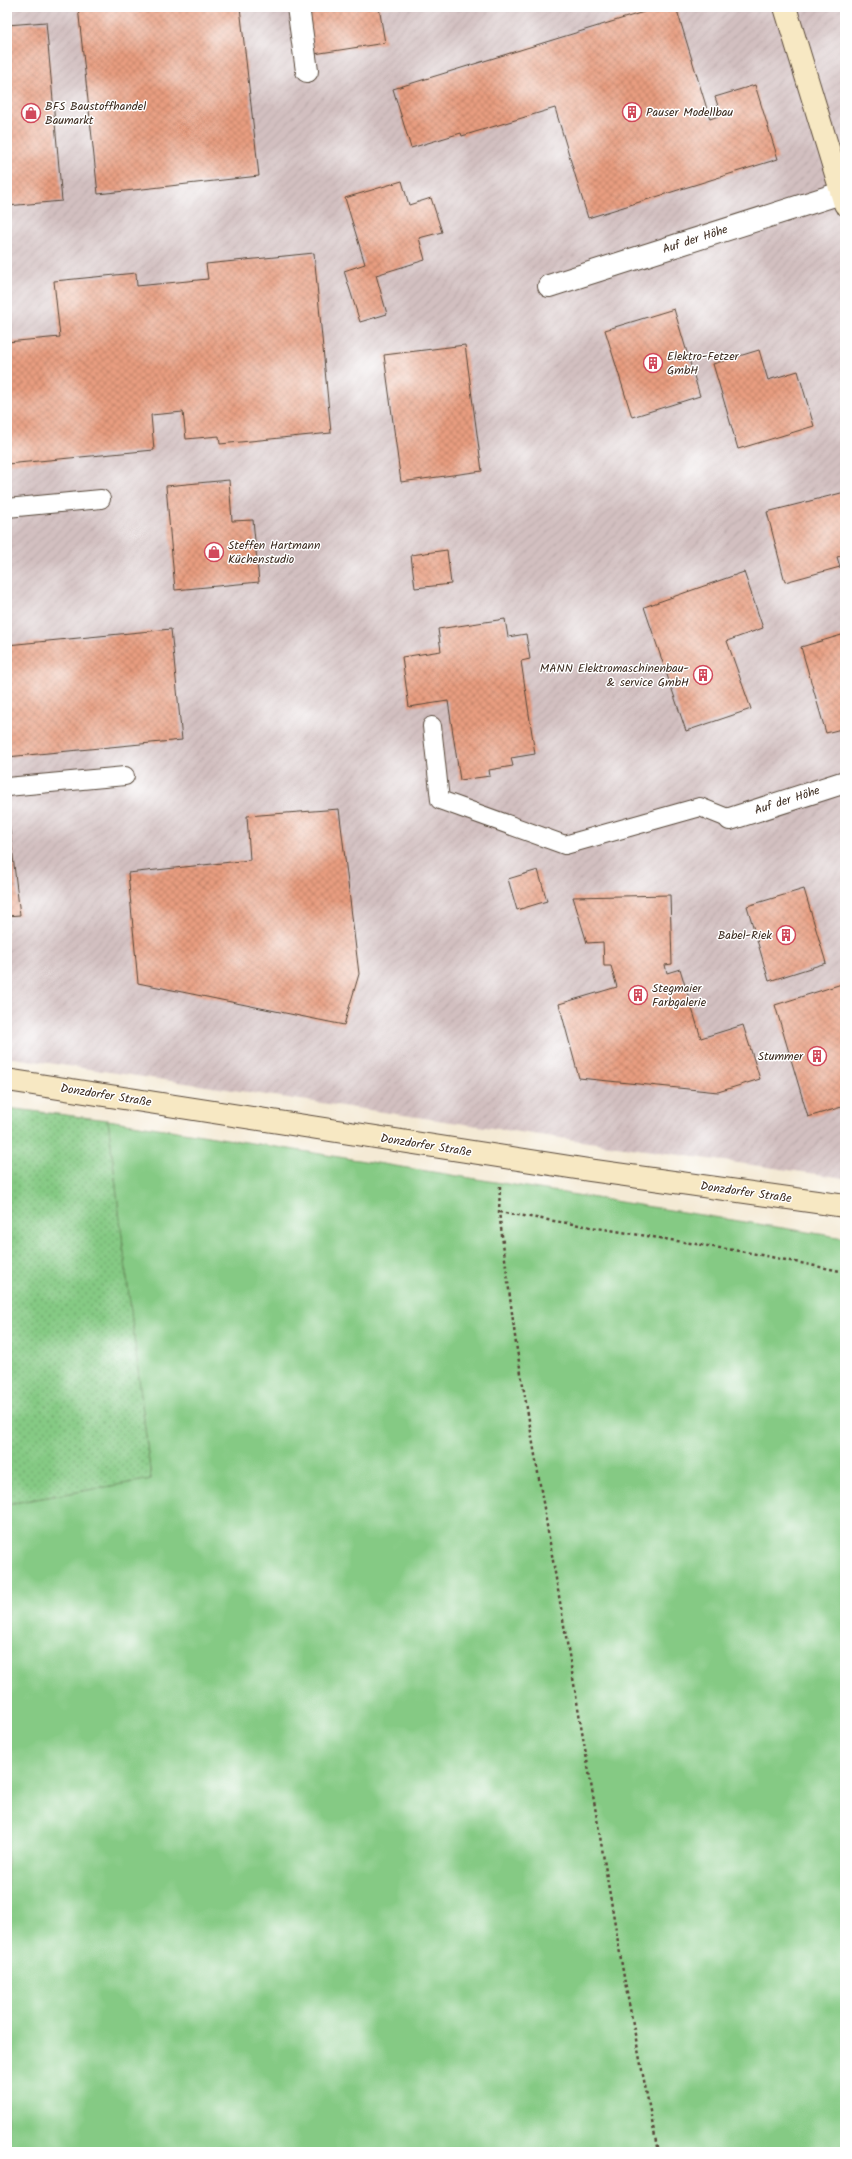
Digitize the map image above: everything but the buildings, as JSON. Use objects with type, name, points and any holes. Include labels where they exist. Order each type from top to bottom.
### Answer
[{"type":"main road","name":"Auf der Höhe","points":[[785,7],[843,198]]},
{"type":"main road","name":"Donzdorfer Straße","points":[[7,1080],[502,1156],[845,1206]]},
{"type":"street","points":[[298,7],[307,71]]},
{"type":"street","name":"Auf der Höhe","points":[[549,286],[843,198]]},
{"type":"street","name":"Auf der Höhe","points":[[730,819],[845,782]]},
{"type":"lane","points":[[7,508],[101,499]]},
{"type":"lane","points":[[432,726],[440,800],[565,845],[700,807],[730,819]]},
{"type":"lane","points":[[7,787],[125,776]]},
{"type":"path","points":[[502,1156],[499,1212],[516,1344],[624,1975],[658,2152]]},
{"type":"path","points":[[499,1212],[751,1253],[845,1272]]},
{"type":"shaded area","points":[[7,7],[845,7],[845,1178],[7,1057]]},
{"type":"green space","points":[[7,1108],[108,1120],[151,1479],[7,1504]]},
{"type":"green space","points":[[108,1120],[845,1238],[845,2152],[7,2152],[7,1504],[151,1479]]},
{"type":"place","name":"Pauser Modellbau","points":[[632,112]]},
{"type":"place","name":"BFS Baustoffhandel Baumarkt","points":[[31,113]]},
{"type":"place","name":"Elektro-Fetzer GmbH","points":[[653,363]]},
{"type":"place","name":"Steffen Hartmann Küchenstudio","points":[[214,552]]},
{"type":"place","name":"MANN Elektromaschinenbau- & service GmbH","points":[[703,675]]},
{"type":"place","name":"Babel-Riek","points":[[786,935]]},
{"type":"place","name":"Stegmaier Farbgalerie","points":[[638,995]]},
{"type":"place","name":"Stummer","points":[[817,1056]]}]
